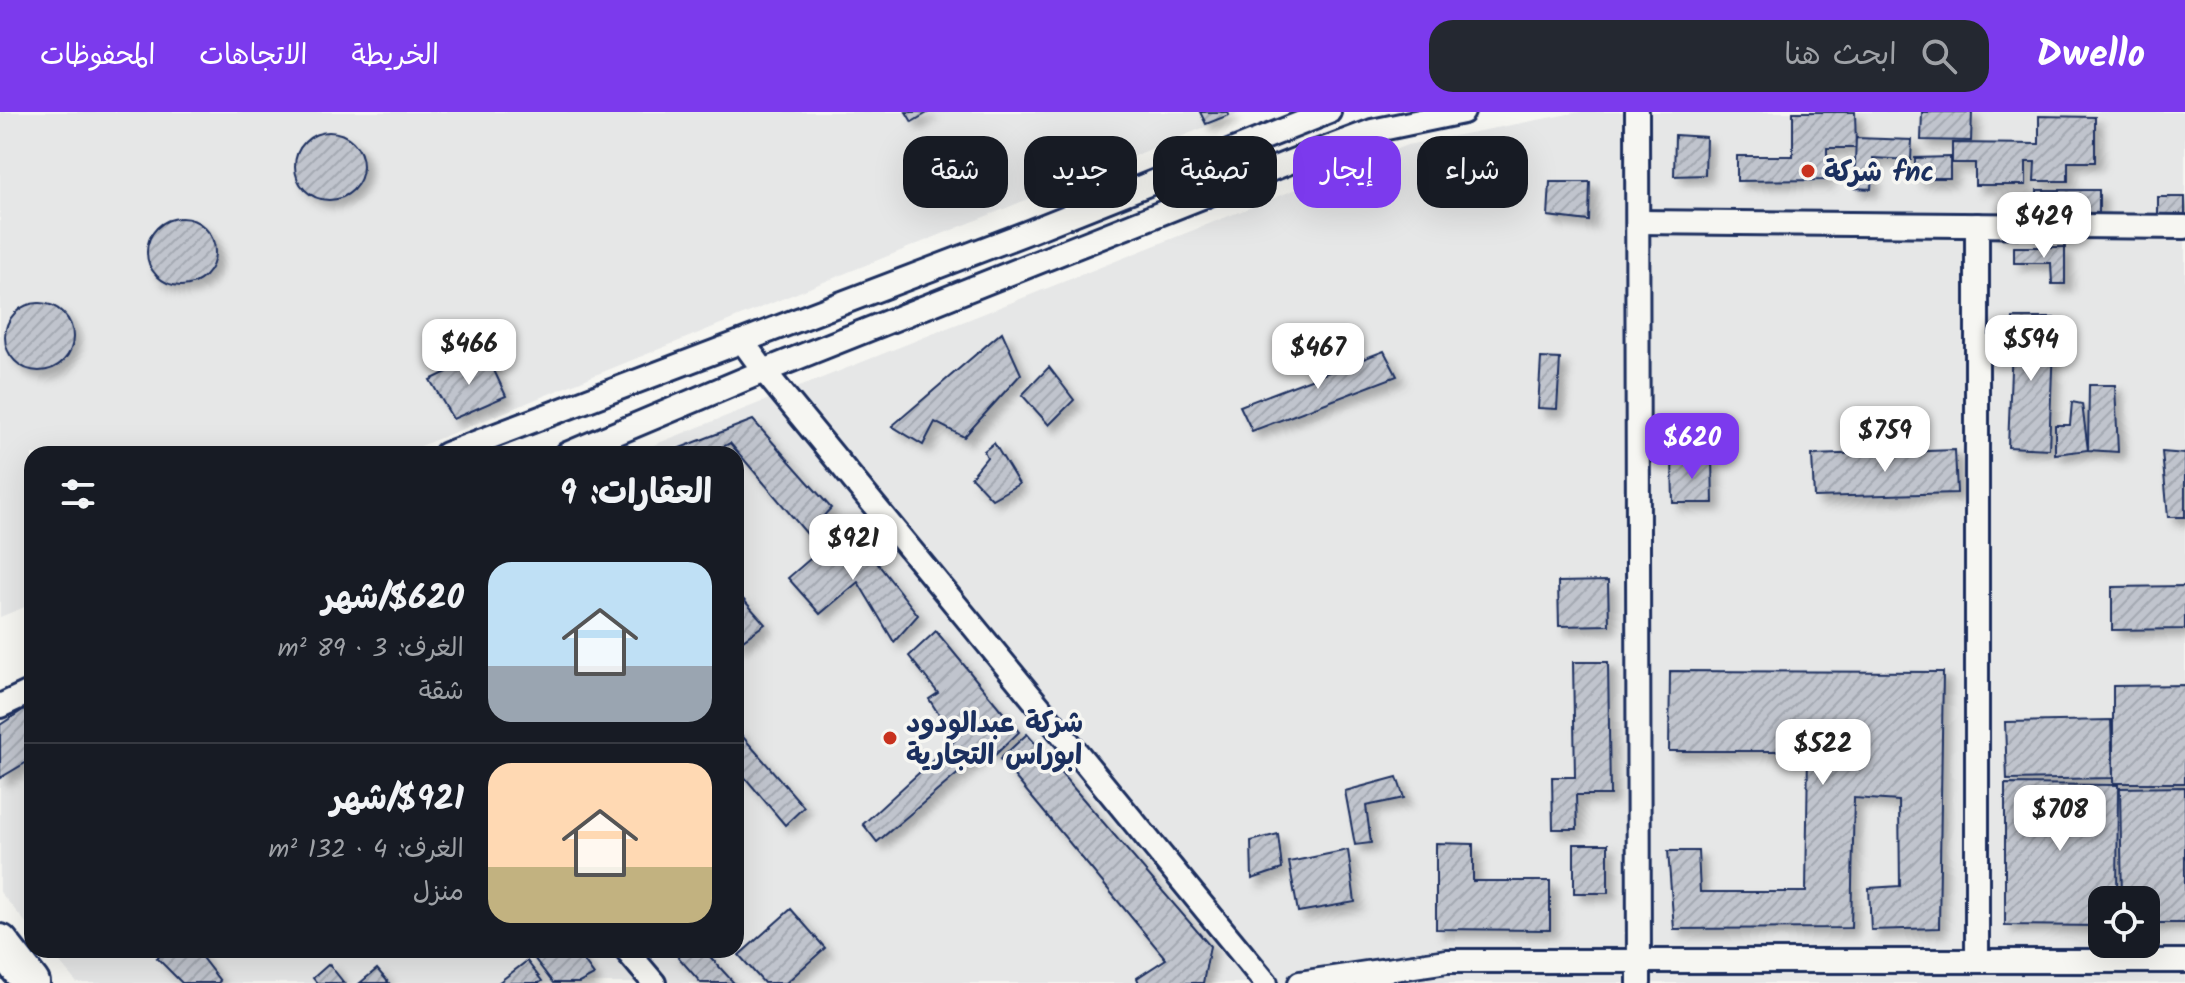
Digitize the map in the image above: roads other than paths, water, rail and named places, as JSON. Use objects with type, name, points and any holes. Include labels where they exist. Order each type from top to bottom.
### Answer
[{"type":"highway","points":[[0,943],[31,983]]},
{"type":"street","points":[[467,446],[1026,233],[1329,112]]},
{"type":"street","points":[[586,446],[1372,122],[1463,112]]},
{"type":"street","points":[[1637,112],[1639,972]]},
{"type":"street","points":[[1638,222],[2185,227]]},
{"type":"street","points":[[1977,225],[1977,961]]},
{"type":"street","points":[[1026,233],[1038,262]]},
{"type":"street","points":[[743,342],[1266,983]]},
{"type":"street","points":[[0,706],[24,695]]},
{"type":"street","points":[[633,958],[654,983]]},
{"type":"street","points":[[1300,983],[1447,961],[1639,972],[1977,961],[2185,961]]},
{"type":"place","name":"شركة fnc","points":[[1808,171]]},
{"type":"place","name":"شركة عبدالودود ابوراس التجارية","points":[[890,738]]}]
